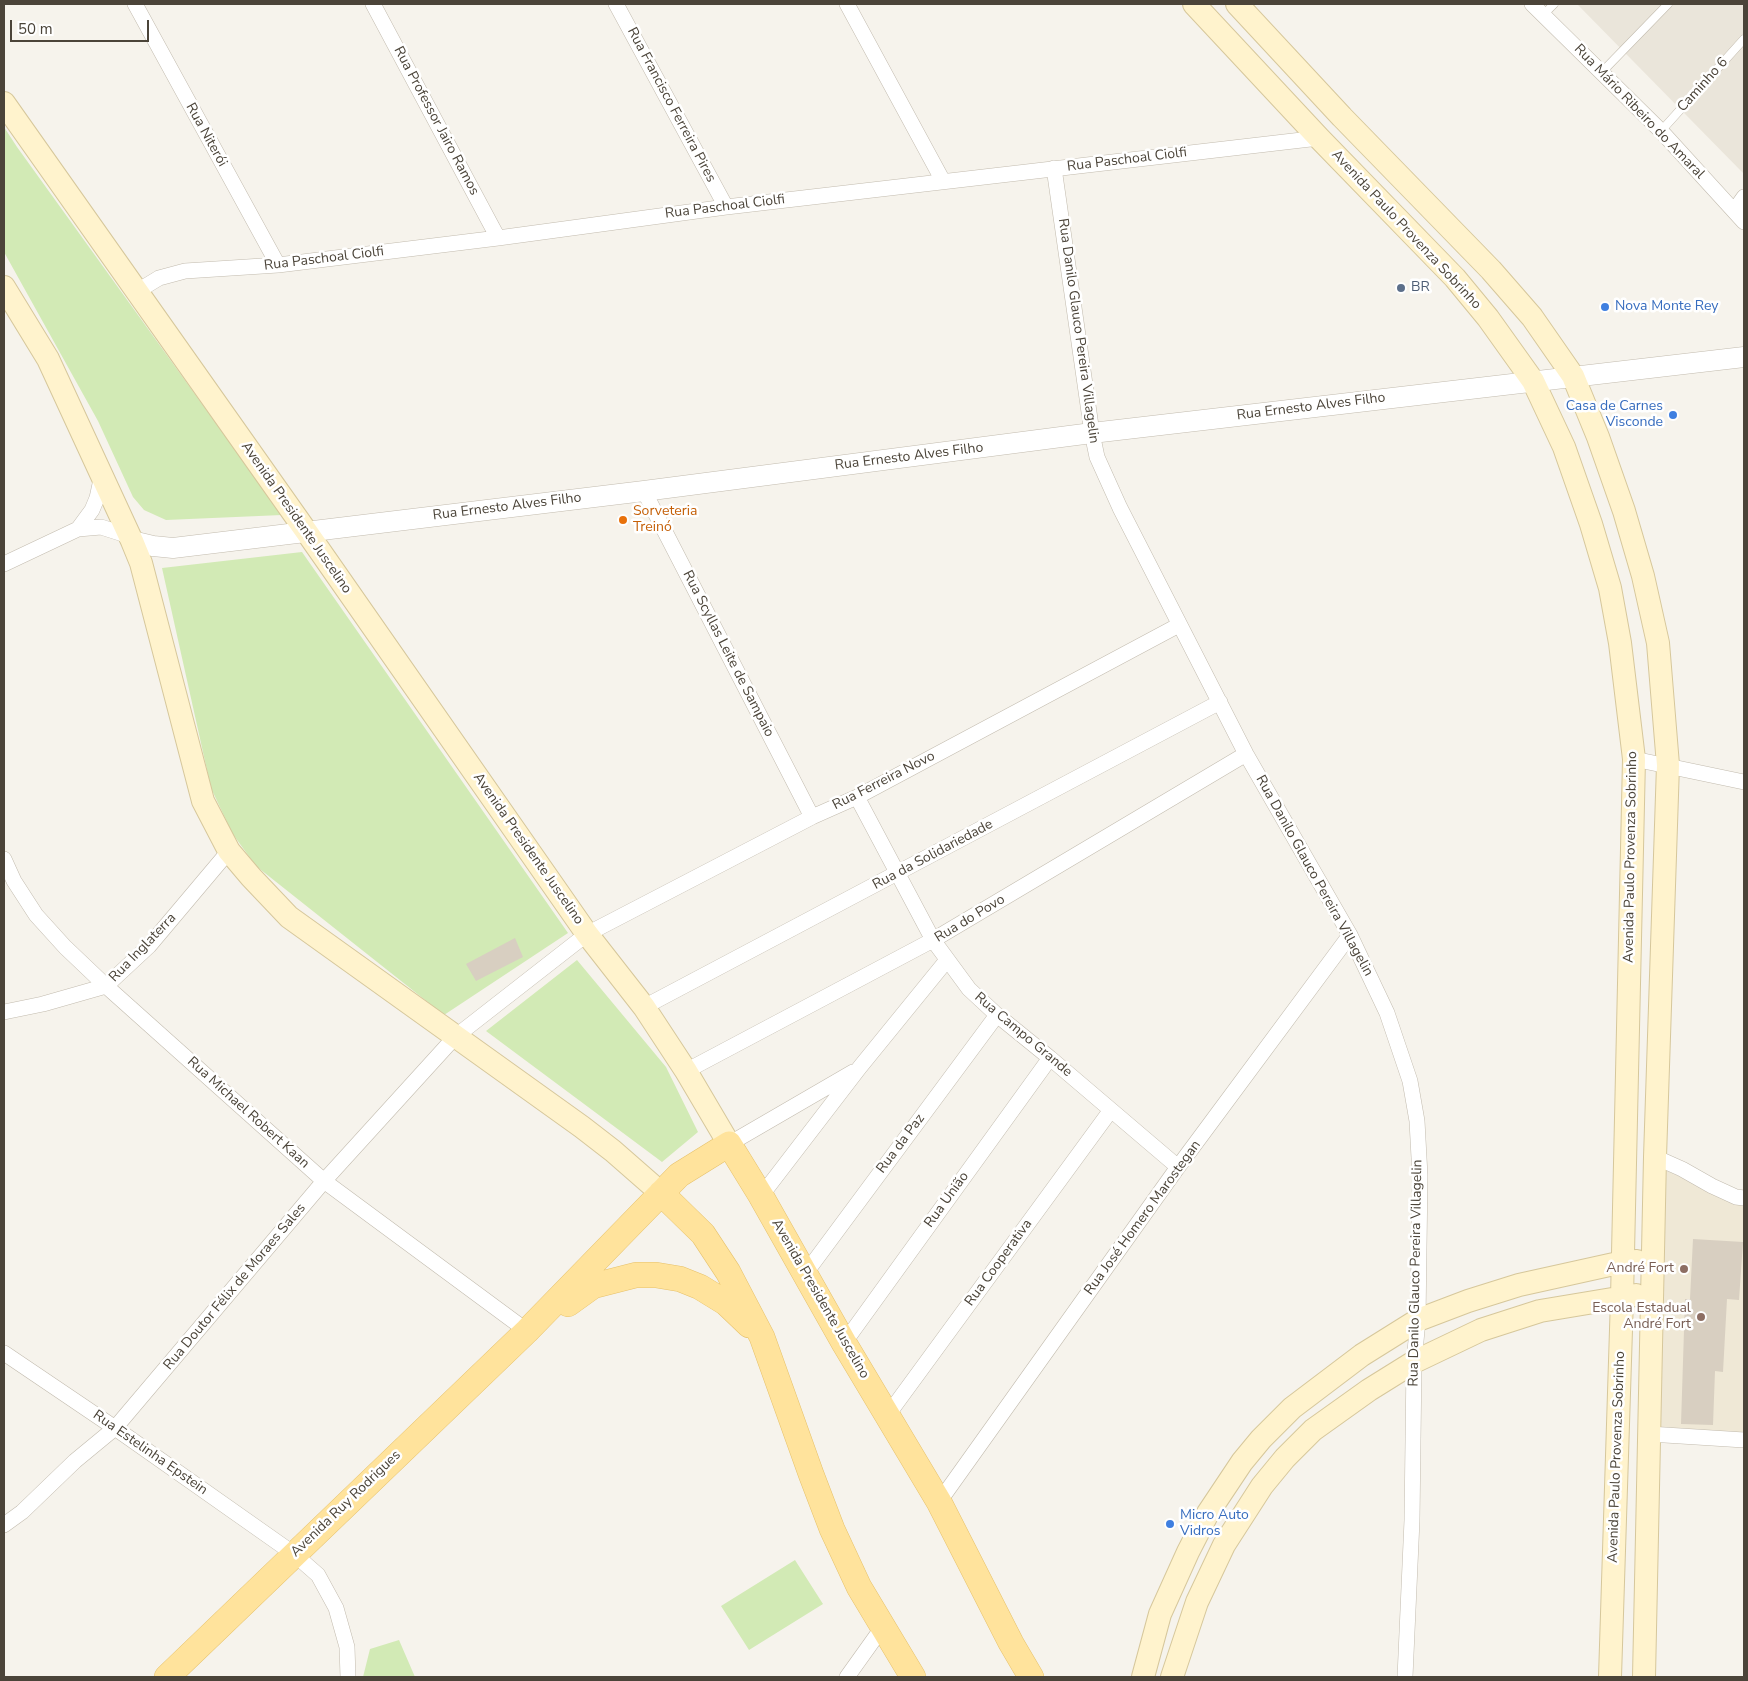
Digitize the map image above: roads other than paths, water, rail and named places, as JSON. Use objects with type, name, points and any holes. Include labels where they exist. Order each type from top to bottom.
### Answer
[{"type":"main road","name":"Avenida Paulo Provenza Sobrinho","points":[[1194,4],[1319,138],[1454,278],[1488,318],[1533,381],[1564,447],[1591,524],[1610,588],[1620,643],[1634,759],[1623,1262],[1610,1677]]},
{"type":"main road","points":[[1237,4],[1342,118],[1491,270],[1532,316],[1573,376],[1598,437],[1624,512],[1643,576],[1658,643],[1668,765],[1655,1157],[1644,1677]]},
{"type":"main road","name":"Avenida Presidente Juscelino","points":[[4,103],[587,934],[644,1007],[686,1070],[761,1196],[844,1343],[940,1502],[1011,1643],[1031,1677]]},
{"type":"main road","points":[[4,287],[48,359],[132,540],[141,563],[202,800],[229,851],[289,917],[582,1127],[661,1193],[703,1234],[728,1272],[762,1337],[829,1522],[859,1587],[913,1677]]},
{"type":"main road","name":"Avenida Ruy Rodrigues","points":[[167,1677],[527,1331],[661,1193],[680,1175],[729,1144]]},
{"type":"main road","points":[[1143,1677],[1160,1614],[1208,1513],[1242,1462],[1261,1438],[1292,1408],[1362,1356],[1418,1320],[1519,1284],[1623,1262],[1653,1259]]},
{"type":"main road","name":"Avenida Ruy Rodrigues","points":[[527,1331],[536,1327],[593,1286],[636,1275],[656,1275],[680,1279],[700,1287],[726,1303],[762,1337]]},
{"type":"main road","points":[[1172,1677],[1197,1602],[1224,1544],[1262,1486],[1285,1458],[1313,1430],[1369,1390],[1414,1362],[1481,1330],[1540,1311],[1652,1292]]},
{"type":"street","name":"Rua Niterói","points":[[135,4],[278,265]]},
{"type":"street","name":"Rua Professor Jairo Ramos","points":[[373,4],[498,238]]},
{"type":"street","name":"Rua Francisco Ferreira Pires","points":[[616,4],[726,207]]},
{"type":"street","points":[[847,4],[943,181]]},
{"type":"street","name":"Rua Mário Ribeiro do Amaral","points":[[1532,4],[1549,9],[1601,73],[1662,132],[1744,222]]},
{"type":"street","name":"Rua Paschoal Ciolfi","points":[[136,292],[159,278],[185,271],[278,265],[726,207],[1319,138]]},
{"type":"street","name":"Rua Danilo Glauco Pereira Villagelin","points":[[1054,168],[1097,457],[1120,508],[1179,626],[1246,754],[1350,935],[1387,1013],[1410,1081],[1417,1121],[1420,1176],[1418,1320],[1414,1362],[1412,1520],[1406,1677]]},
{"type":"street","points":[[1734,211],[1744,197]]},
{"type":"street","name":"Rua Ernesto Alves Filho","points":[[4,564],[78,529],[101,528],[123,534],[132,540],[153,546],[173,548],[644,491],[1092,433],[1744,356]]},
{"type":"street","name":"Rua Ernesto Alves Filho","points":[[78,529],[98,498],[102,474]]},
{"type":"street","name":"Rua Scyllas Leite de Sampaio","points":[[644,491],[812,817]]},
{"type":"street","name":"Rua Ferreira Novo","points":[[587,934],[812,817],[857,797],[1179,626]]},
{"type":"street","name":"Rua da Solidariedade","points":[[644,1007],[1220,702]]},
{"type":"street","name":"Rua do Povo","points":[[686,1070],[933,940],[1246,754]]},
{"type":"street","points":[[1634,759],[1744,782]]},
{"type":"street","name":"Rua Campo Grande","points":[[857,797],[933,940],[969,989],[997,1015],[1178,1167]]},
{"type":"street","name":"Rua Inglaterra","points":[[4,1012],[43,1004],[106,986],[149,946],[229,851]]},
{"type":"street","name":"Rua Michael Robert Kaan","points":[[4,859],[14,881],[36,915],[65,947],[106,986],[324,1181],[527,1331]]},
{"type":"street","name":"Avenida Presidente Juscelino","points":[[455,1037],[587,934]]},
{"type":"street","name":"Rua José Homero Marostegan","points":[[940,1502],[1178,1167],[1350,935]]},
{"type":"street","name":"Rua do Povo","points":[[761,1196],[860,1067],[947,960]]},
{"type":"street","name":"Rua da Paz","points":[[805,1274],[997,1015]]},
{"type":"street","name":"Rua Doutor Félix de Moraes Sales","points":[[4,1525],[22,1512],[75,1461],[115,1428],[324,1181],[455,1037]]},
{"type":"street","name":"Rua União","points":[[844,1343],[1050,1058]]},
{"type":"street","points":[[729,1144],[860,1067]]},
{"type":"street","name":"Rua Cooperativa","points":[[887,1416],[1111,1110]]},
{"type":"street","points":[[1655,1157],[1682,1169],[1712,1186],[1736,1197],[1744,1198]]},
{"type":"street","name":"Rua Estelinha Epstein","points":[[4,1353],[115,1428],[294,1554],[318,1575],[336,1608],[348,1647],[348,1677]]},
{"type":"street","points":[[1649,1434],[1744,1440]]},
{"type":"street","points":[[847,1677],[882,1628]]},
{"type":"lane","points":[[1601,73],[1668,4]]},
{"type":"lane","name":"Caminho 6","points":[[1662,132],[1744,39]]},
{"type":"place","name":"BR","points":[[1401,288]]},
{"type":"place","name":"Nova Monte Rey","points":[[1605,307]]},
{"type":"place","name":"Casa de Carnes Visconde","points":[[1673,415]]},
{"type":"place","name":"Sorveteria Treinó","points":[[623,520]]},
{"type":"place","name":"André Fort","points":[[1684,1269]]},
{"type":"place","name":"Escola Estadual André Fort","points":[[1701,1317]]},
{"type":"place","name":"Micro Auto Vidros","points":[[1170,1524]]}]
